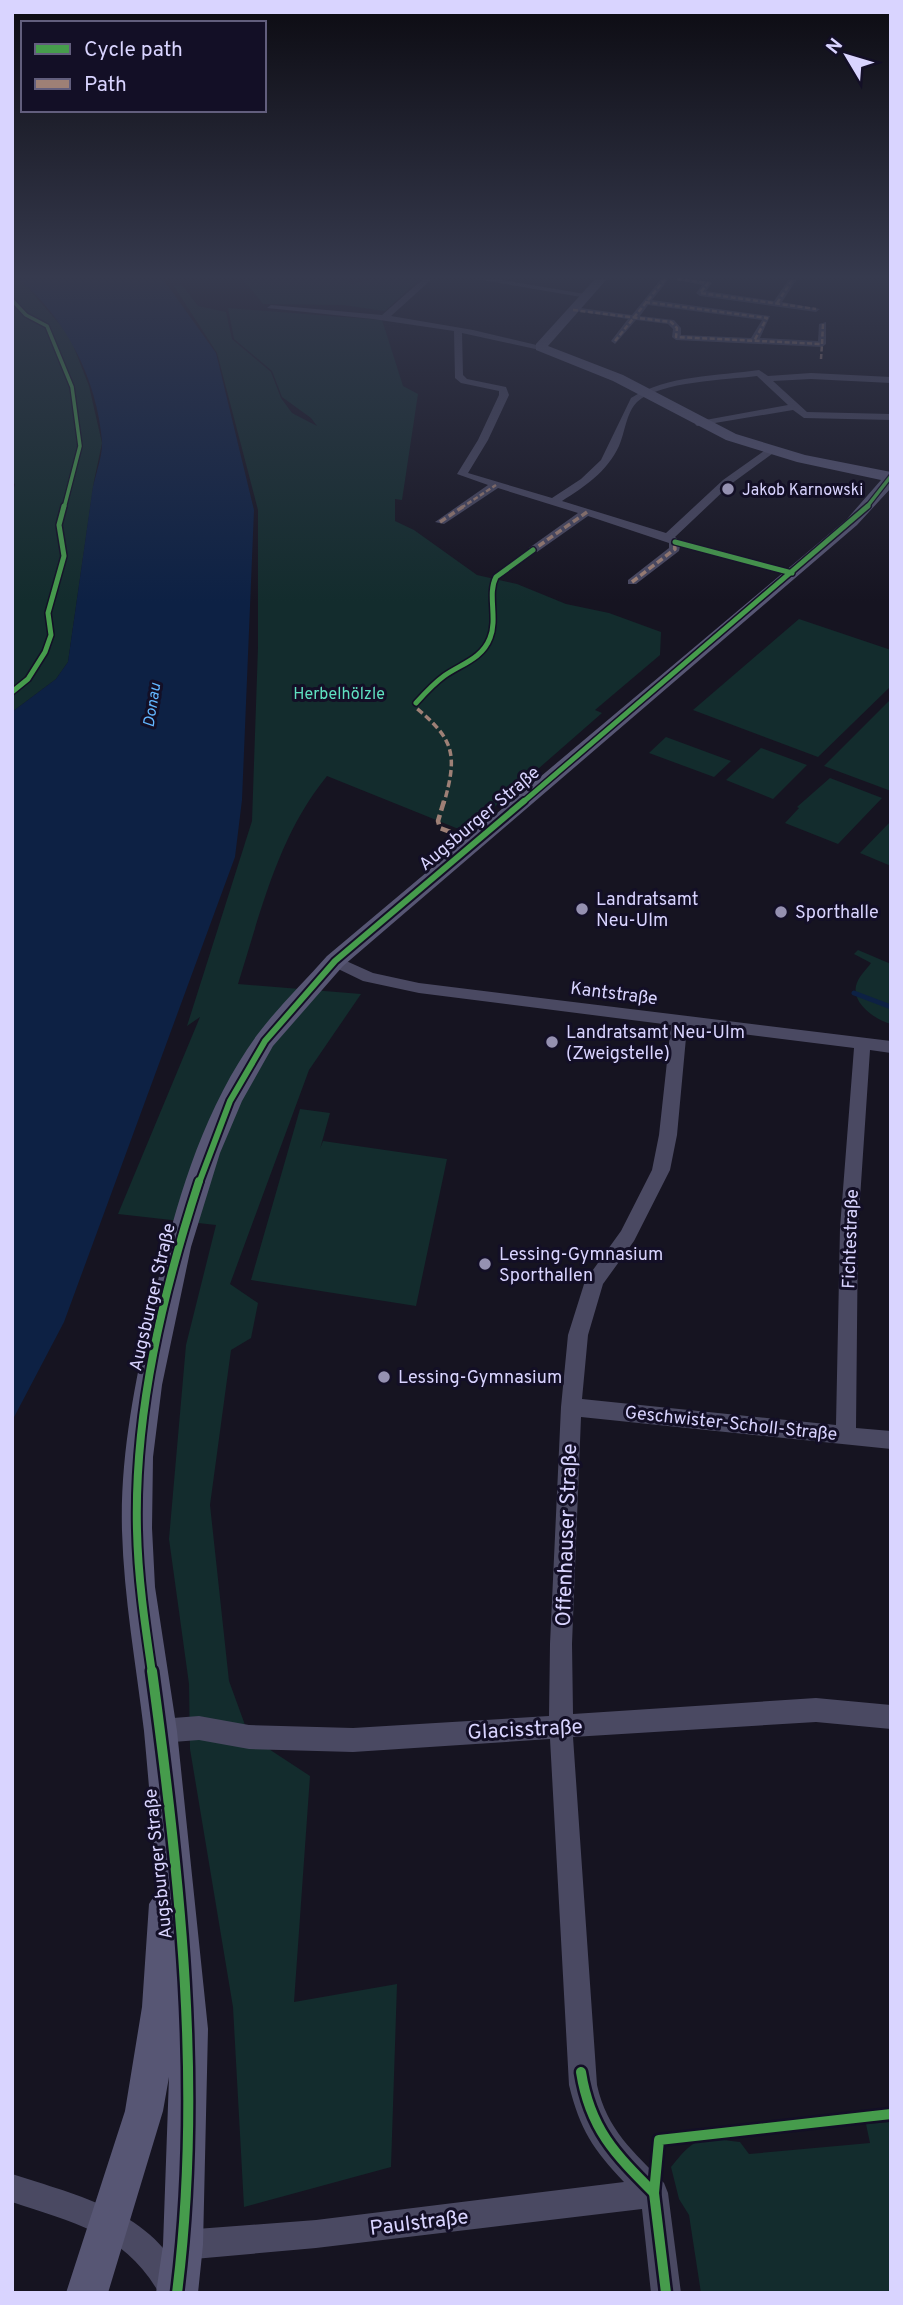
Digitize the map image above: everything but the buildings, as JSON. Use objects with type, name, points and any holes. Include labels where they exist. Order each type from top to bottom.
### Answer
[{"type":"street","points":[[491,387],[503,389],[504,395],[483,440],[462,474],[668,537],[675,542],[675,549],[632,582]]},
{"type":"street","points":[[632,387],[700,424],[771,451],[890,477]]},
{"type":"street","points":[[553,502],[581,484],[610,455],[633,401],[645,393],[672,387]]},
{"type":"street","points":[[774,387],[804,415],[891,417]]},
{"type":"street","points":[[700,424],[796,407]]},
{"type":"street","points":[[668,537],[727,482],[771,451]]},
{"type":"street","name":"Augsburger Straße","points":[[176,2293],[183,2245],[189,2029],[183,1943],[170,1847],[160,1731],[140,1587],[137,1528],[139,1457],[156,1344],[178,1247],[208,1153],[230,1101],[265,1041],[335,961],[852,522],[879,495],[890,477]]},
{"type":"street","points":[[440,522],[496,485]]},
{"type":"street","points":[[533,550],[587,512]]},
{"type":"street","name":"Kantstraße","points":[[335,961],[369,977],[419,988],[891,1047]]},
{"type":"street","name":"Offenhauser Straße","points":[[654,2193],[605,2142],[595,2127],[581,2072],[561,1727],[561,1644],[571,1407],[579,1335],[594,1282],[628,1236],[661,1170],[679,1020]]},
{"type":"street","name":"Fichtestraße","points":[[846,1435],[849,1228],[862,1044]]},
{"type":"street","name":"Geschwister-Scholl-Straße","points":[[571,1407],[891,1440]]},
{"type":"street","name":"Glacisstraße","points":[[160,1731],[199,1728],[250,1737],[353,1740],[817,1710],[891,1717]]},
{"type":"street","name":"Augsburger Straße","points":[[86,2293],[144,2111],[161,2007],[170,1847]]},
{"type":"street","points":[[12,2188],[110,2222],[139,2239],[160,2261],[176,2293]]},
{"type":"street","points":[[654,2193],[666,2293]]},
{"type":"street","name":"Paulstraße","points":[[183,2245],[316,2234],[654,2193]]},
{"type":"green space","points":[[12,387],[89,387],[102,443],[68,662],[56,679],[12,712],[12,495],[15,484],[12,483]]},
{"type":"green space","name":"Herbelhölzle","points":[[226,387],[277,387],[281,398],[292,413],[317,426],[311,418],[282,397],[278,387],[404,387],[418,394],[402,500],[395,499],[395,521],[414,530],[477,575],[517,584],[566,604],[609,613],[661,632],[660,655],[595,710],[602,713],[466,832],[327,776],[310,799],[283,849],[263,902],[238,984],[361,994],[309,1070],[230,1284],[258,1303],[251,1338],[231,1350],[210,1505],[229,1681],[249,1736],[310,1776],[294,2002],[397,1984],[391,2167],[244,2207],[233,2007],[190,1749],[189,1684],[169,1539],[186,1345],[216,1225],[118,1214],[200,1017],[187,1026],[252,821],[258,647],[258,510]]},
{"type":"green space","points":[[799,619],[891,650],[891,686],[818,757],[693,710]]},
{"type":"green space","points":[[891,699],[891,791],[824,766]]},
{"type":"green space","points":[[666,737],[731,761],[714,777],[649,753]]},
{"type":"green space","points":[[761,748],[807,765],[773,799],[726,780]]},
{"type":"green space","points":[[830,778],[882,798],[838,844],[785,823],[799,808],[797,807]]},
{"type":"green space","points":[[891,821],[891,866],[860,853]]},
{"type":"green space","points":[[858,950],[891,964],[891,1024],[872,1015],[858,999],[857,983],[871,963],[854,954]]},
{"type":"green space","points":[[300,1109],[330,1113],[320,1149],[323,1141],[447,1159],[416,1306],[251,1280]]},
{"type":"green space","points":[[891,2122],[891,2293],[701,2293],[689,2215],[679,2199],[671,2167],[687,2149],[708,2139],[740,2142],[749,2154],[870,2143],[866,2124]]},
{"type":"water","name":"Donau","points":[[91,387],[224,387],[254,510],[242,800],[235,857],[64,1322],[12,1421],[12,712],[56,679],[68,662],[92,493],[101,454],[102,441]]},
{"type":"waterway","points":[[854,993],[891,1007]]},
{"type":"marked path","points":[[440,522],[496,485]]},
{"type":"marked path","points":[[530,552],[587,512]]},
{"type":"marked path","points":[[632,582],[675,549],[674,540]]},
{"type":"marked path","points":[[418,700],[415,707],[443,733],[453,757],[449,784],[438,821],[440,828],[463,837]]},
{"type":"cycle path","points":[[12,692],[28,679],[45,652],[51,635],[48,613],[64,556],[59,525],[80,446],[72,387]]},
{"type":"cycle path","points":[[177,2293],[183,2245],[189,2029],[160,1731],[140,1587],[137,1528],[139,1457],[148,1385],[178,1247],[208,1153],[230,1101],[265,1041],[335,961],[852,522],[879,495],[891,476]]},
{"type":"cycle path","points":[[675,542],[792,573]]},
{"type":"cycle path","points":[[416,703],[432,685],[484,650],[491,636],[494,615],[493,583],[496,577],[533,550]]},
{"type":"cycle path","points":[[581,2072],[590,2111],[605,2140],[654,2193]]},
{"type":"cycle path","points":[[666,2293],[654,2193],[659,2140],[891,2114]]},
{"type":"place","name":"Jakob Karnowski","points":[[728,489]]},
{"type":"place","name":"Landratsamt Neu-Ulm","points":[[582,909]]},
{"type":"place","name":"Sporthalle","points":[[781,912]]},
{"type":"place","name":"Landratsamt Neu-Ulm (Zweigstelle)","points":[[552,1042]]},
{"type":"place","name":"Lessing-Gymnasium Sporthallen","points":[[485,1264]]},
{"type":"place","name":"Lessing-Gymnasium","points":[[384,1377]]}]
